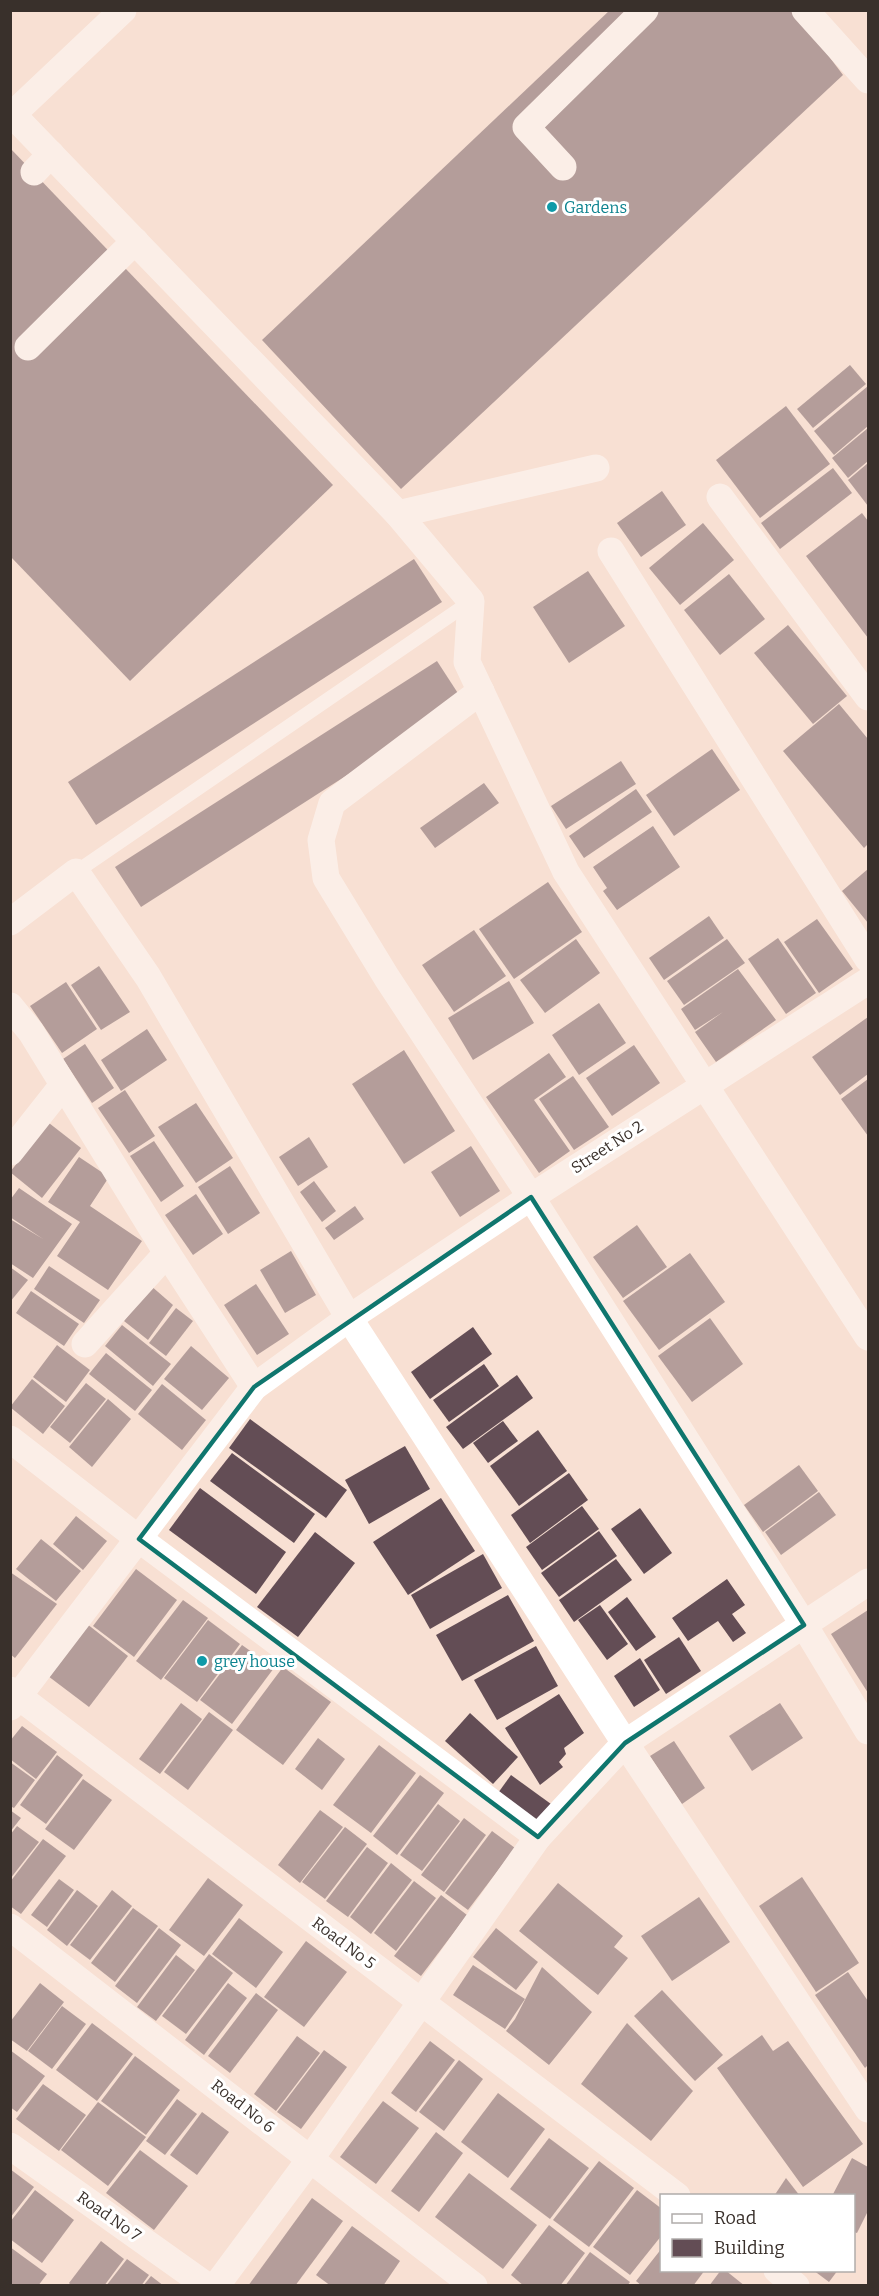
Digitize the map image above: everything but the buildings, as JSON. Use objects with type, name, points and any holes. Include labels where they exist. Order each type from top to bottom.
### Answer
[{"type":"street","points":[[123,10],[12,113],[43,163],[135,241],[398,514],[471,601],[467,662],[566,872],[868,1336]]},
{"type":"street","points":[[563,167],[526,127],[645,10]]},
{"type":"street","points":[[805,10],[868,80]]},
{"type":"street","points":[[28,347],[135,241]]},
{"type":"street","points":[[398,514],[596,468]]},
{"type":"street","points":[[720,497],[868,697]]},
{"type":"street","points":[[611,552],[868,959]]},
{"type":"street","points":[[481,691],[332,803],[321,840],[326,878],[387,978],[531,1197],[804,1625],[868,1731]]},
{"type":"street","points":[[10,922],[76,872],[148,977],[349,1318],[625,1743],[868,2109]]},
{"type":"street","name":"Street No 2","points":[[13,1698],[139,1539],[254,1387],[349,1318],[531,1197],[868,981]]},
{"type":"street","points":[[10,1006],[31,1032],[167,1253],[254,1387]]},
{"type":"street","points":[[10,1152],[63,1085]]},
{"type":"street","points":[[85,1344],[167,1253]]},
{"type":"street","points":[[10,1439],[139,1539],[538,1837]]},
{"type":"street","points":[[216,2286],[311,2158],[538,1837],[625,1743],[868,1582]]},
{"type":"street","name":"Road No 5","points":[[13,1698],[421,2001],[674,2194]]},
{"type":"street","name":"Road No 6","points":[[10,1927],[474,2286]]},
{"type":"street","name":"Road No 7","points":[[10,2146],[207,2286]]},
{"type":"street","points":[[778,2272],[796,2286]]},
{"type":"lane","points":[[76,872],[471,601]]},
{"type":"highlighted area","points":[[531,1197],[804,1625],[625,1743],[538,1837],[139,1539],[254,1387]]},
{"type":"place","name":"Gardens","points":[[552,207]]},
{"type":"place","name":"grey house","points":[[202,1661]]}]
